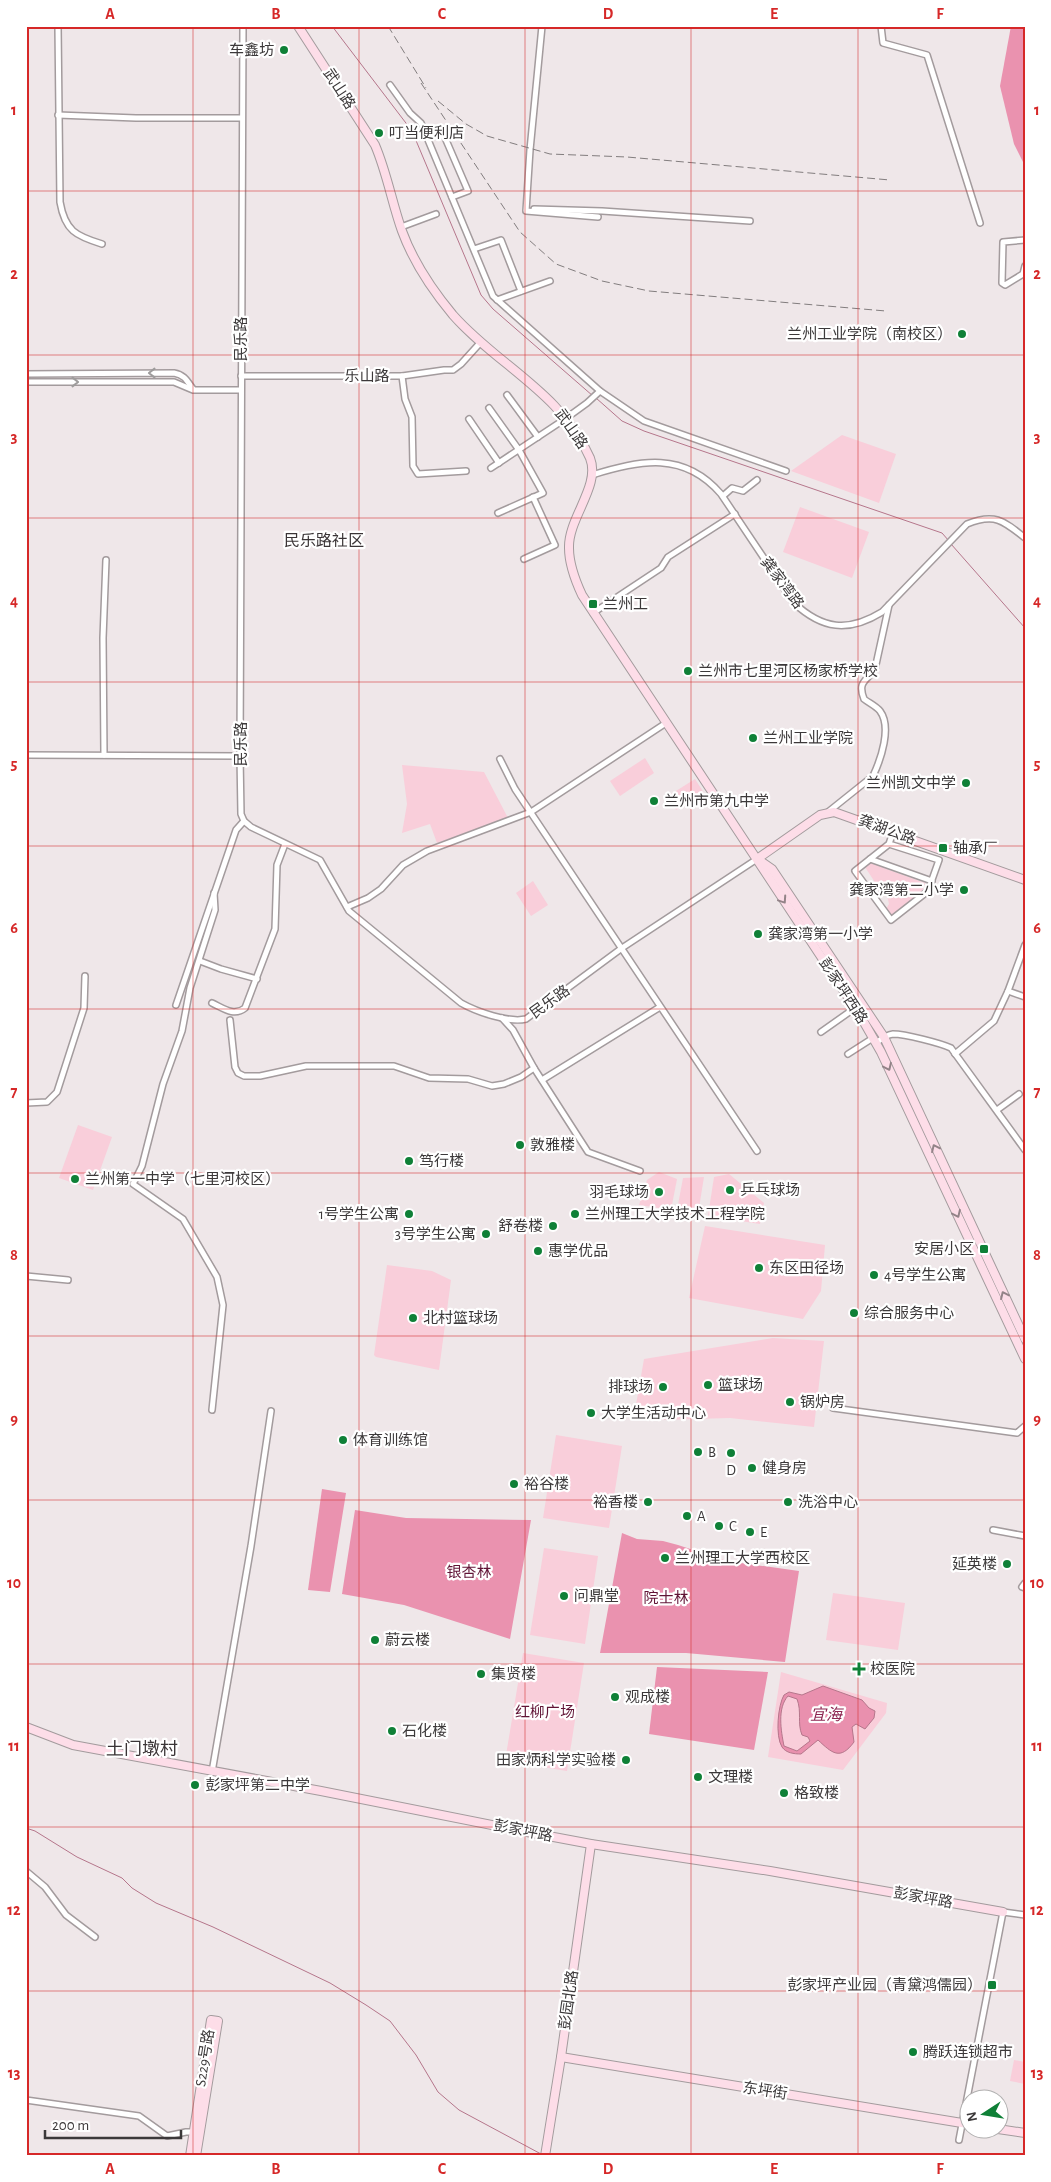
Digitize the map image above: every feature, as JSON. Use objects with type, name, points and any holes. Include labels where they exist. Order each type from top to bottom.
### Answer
[{"type":"main road","name":"武山路","points":[[298,26],[375,145],[384,166],[401,227],[419,266],[451,312],[480,342],[538,388],[565,419],[583,445],[591,461],[592,475]]},
{"type":"main road","points":[[592,475],[588,491],[573,524],[569,548],[576,582],[592,613],[757,859],[828,812]]},
{"type":"main road","name":"龚湖公路","points":[[828,812],[834,812],[892,832],[1025,880]]},
{"type":"main road","name":"彭家坪西路","points":[[757,859],[874,1040],[1025,1360]]},
{"type":"main road","name":"彭家坪西路","points":[[757,859],[772,869],[884,1037],[1025,1339]]},
{"type":"main road","name":"彭家坪路","points":[[26,1727],[73,1746],[321,1791],[591,1844],[770,1871],[1003,1912]]},
{"type":"main road","name":"彭园北路","points":[[545,2156],[591,1844]]},
{"type":"main road","name":"S229号路","points":[[196,2156],[197,2132],[214,2020]]},
{"type":"main road","name":"东坪街","points":[[561,2057],[958,2123]]},
{"type":"main road","points":[[1008,2130],[1025,2133]]},
{"type":"main road","name":"S229号路","points":[[190,2156],[197,2132]]},
{"type":"street","points":[[58,26],[58,115],[62,216],[67,226],[76,234],[102,244]]},
{"type":"street","name":"民乐路","points":[[243,26],[240,756],[241,814],[244,821],[251,827],[284,844],[320,860],[336,884],[347,907],[461,1003],[472,1009],[518,1021],[526,1019],[622,948],[757,859]]},
{"type":"street","points":[[542,26],[526,211],[598,217]]},
{"type":"street","points":[[881,26],[883,44],[927,55],[980,223]]},
{"type":"street","points":[[390,85],[410,113],[421,123],[493,296],[497,300],[598,393],[644,421],[786,470]]},
{"type":"street","points":[[58,115],[136,118],[242,118]]},
{"type":"street","points":[[446,140],[468,191],[452,197]]},
{"type":"street","points":[[526,208],[750,221]]},
{"type":"street","points":[[401,227],[436,214]]},
{"type":"street","points":[[474,249],[500,240],[521,292]]},
{"type":"street","points":[[1025,240],[1003,242],[1002,283],[1005,285],[1023,274],[1025,266]]},
{"type":"street","points":[[497,300],[550,281]]},
{"type":"street","name":"乐山路","points":[[241,376],[402,376],[453,370],[461,364],[480,342]]},
{"type":"street","points":[[26,374],[174,373],[181,374],[193,390]]},
{"type":"street","points":[[41,374],[41,382]]},
{"type":"street","points":[[402,376],[405,399],[412,417],[413,466],[418,474],[466,471]]},
{"type":"street","points":[[26,382],[174,382],[193,390],[241,390]]},
{"type":"street","points":[[491,468],[565,419],[598,393]]},
{"type":"street","points":[[507,395],[538,437]]},
{"type":"street","points":[[489,408],[519,450],[543,492],[498,513]]},
{"type":"street","points":[[469,419],[499,463]]},
{"type":"street","name":"龚家湾路","points":[[592,475],[629,464],[647,462],[671,464],[690,470],[712,482],[788,595],[805,613],[827,625],[852,624],[872,619],[882,612],[967,524],[984,518],[992,518],[1007,523],[1025,538]]},
{"type":"street","points":[[723,496],[732,488],[743,491],[756,480]]},
{"type":"street","points":[[524,559],[555,545],[533,497]]},
{"type":"street","points":[[592,613],[660,568],[668,557],[734,514]]},
{"type":"street","points":[[104,756],[103,638],[106,560]]},
{"type":"street","points":[[828,812],[869,779],[877,769],[884,738],[884,721],[882,713],[864,699],[862,684],[875,669],[890,604]]},
{"type":"street","points":[[347,907],[368,898],[381,889],[403,865],[420,854],[530,812],[666,723]]},
{"type":"street","points":[[26,755],[240,756]]},
{"type":"street","points":[[500,759],[515,789],[530,812],[757,1151]]},
{"type":"street","points":[[176,1005],[236,830],[244,821]]},
{"type":"street","points":[[889,844],[939,860],[928,891],[891,920],[856,871],[889,844],[892,832]]},
{"type":"street","points":[[212,1003],[233,1012],[239,1012],[244,1008],[275,929],[277,864],[284,844]]},
{"type":"street","points":[[870,859],[932,881]]},
{"type":"street","points":[[212,1410],[223,1305],[217,1277],[183,1220],[133,1184],[142,1166],[163,1084],[182,1031],[190,988],[215,910],[214,893]]},
{"type":"street","points":[[955,1054],[994,1021],[1008,991],[1025,945]]},
{"type":"street","points":[[200,961],[221,969],[257,978]]},
{"type":"street","points":[[26,1103],[47,1102],[57,1092],[84,1008],[84,976]]},
{"type":"street","points":[[1008,991],[1025,997]]},
{"type":"street","points":[[542,1080],[660,1007]]},
{"type":"street","points":[[821,1032],[855,1008]]},
{"type":"street","points":[[502,1017],[513,1030],[534,1068],[588,1152],[640,1171]]},
{"type":"street","points":[[230,1020],[235,1067],[238,1074],[244,1076],[260,1076],[306,1066],[394,1066],[429,1078],[468,1079],[492,1086],[504,1084],[534,1068]]},
{"type":"street","points":[[848,1054],[874,1040],[894,1034],[942,1044],[951,1048],[1025,1150]]},
{"type":"street","points":[[997,1110],[1018,1094]]},
{"type":"street","points":[[26,1276],[62,1281],[68,1280]]},
{"type":"street","points":[[833,1408],[1017,1433],[1025,1426]]},
{"type":"street","points":[[212,1772],[251,1546],[271,1411]]},
{"type":"street","points":[[993,1530],[1025,1536]]},
{"type":"street","points":[[1025,1583],[1022,1588],[1025,1588]]},
{"type":"street","points":[[26,1871],[45,1887],[66,1915],[95,1937]]},
{"type":"street","points":[[970,2090],[976,2046],[1003,1912]]},
{"type":"street","name":"彭家坪路","points":[[1003,1912],[1025,1915]]},
{"type":"street","points":[[26,2100],[139,2116],[167,2136],[197,2132]]},
{"type":"green space","points":[[1011,26],[1025,26],[1025,166],[1014,144],[1000,86]]},
{"type":"green space","points":[[842,435],[896,454],[879,503],[791,471]]},
{"type":"green space","points":[[800,507],[869,532],[852,578],[783,552]]},
{"type":"green space","points":[[645,758],[654,773],[620,796],[610,781]]},
{"type":"green space","points":[[402,765],[484,772],[508,818],[437,843],[430,824],[402,833],[407,804]]},
{"type":"green space","points":[[695,779],[704,793],[676,810],[668,796]]},
{"type":"green space","points":[[870,863],[925,883],[921,895],[891,917],[886,909],[889,904],[887,895],[880,890],[865,867]]},
{"type":"green space","points":[[533,881],[548,905],[531,916],[516,893]]},
{"type":"green space","points":[[78,1125],[112,1137],[93,1190],[59,1178]]},
{"type":"green space","name":"羽毛球场","points":[[659,1172],[677,1179],[671,1210],[639,1205],[647,1180]]},
{"type":"green space","name":"乒乓球场","points":[[729,1174],[764,1203],[760,1224],[708,1216],[714,1177]]},
{"type":"green space","points":[[704,1177],[698,1214],[677,1210],[683,1178]]},
{"type":"green space","name":"东区田径场","points":[[705,1226],[825,1245],[821,1291],[803,1319],[689,1298]]},
{"type":"green space","name":"北村篮球场","points":[[387,1265],[432,1271],[451,1280],[439,1370],[374,1355]]},
{"type":"green space","points":[[773,1338],[824,1341],[814,1427],[730,1418],[658,1420],[634,1416],[644,1359]]},
{"type":"green space","points":[[556,1435],[622,1446],[609,1528],[543,1518]]},
{"type":"green space","points":[[322,1489],[346,1493],[330,1592],[308,1590]]},
{"type":"green space","name":"银杏林","points":[[355,1510],[406,1518],[531,1520],[510,1639],[404,1605],[342,1594]]},
{"type":"green space","name":"院士林","points":[[622,1533],[637,1539],[663,1541],[678,1545],[727,1561],[799,1571],[785,1662],[686,1653],[600,1653]]},
{"type":"green space","name":"问鼎堂","points":[[544,1548],[598,1556],[585,1644],[530,1635]]},
{"type":"green space","points":[[833,1593],[905,1603],[898,1650],[826,1640]]},
{"type":"green space","name":"红柳广场","points":[[523,1653],[584,1663],[567,1771],[505,1761]]},
{"type":"green space","points":[[657,1667],[768,1672],[754,1750],[649,1734]]},
{"type":"green space","points":[[781,1672],[887,1703],[886,1713],[843,1770],[768,1757]]},
{"type":"green space","points":[[1014,2060],[1025,2062],[1025,2084],[1010,2081]]},
{"type":"water","name":"宜海","points":[[823,1686],[862,1700],[869,1708],[875,1711],[874,1718],[865,1729],[856,1724],[852,1727],[854,1742],[844,1752],[836,1753],[818,1740],[801,1754],[790,1753],[782,1747],[780,1742],[778,1721],[780,1706],[784,1695],[789,1692],[802,1695]],"holes":[[[788,1696],[797,1699],[802,1735],[808,1737],[810,1741],[797,1751],[784,1746],[781,1720],[782,1707]]]},
{"type":"waterway","points":[[332,26],[412,131],[481,295],[493,309],[593,396]]},
{"type":"waterway","points":[[596,398],[622,421],[644,431],[942,533],[949,541]]},
{"type":"waterway","points":[[951,544],[1025,628]]},
{"type":"waterway","points":[[26,1828],[35,1831],[77,1857],[122,1878],[132,1888],[156,1903],[213,1927],[330,1983],[366,2005],[390,2021],[416,2055],[438,2092],[459,2110],[541,2154]]},
{"type":"railway","points":[[388,26],[426,88]]},
{"type":"railway","points":[[421,83],[520,232],[556,264],[602,281],[649,291],[886,311]]},
{"type":"railway","points":[[438,101],[466,124],[487,136],[550,154],[627,157],[890,180]]},
{"type":"place","name":"车鑫坊","points":[[284,50]]},
{"type":"place","name":"叮当便利店","points":[[379,133]]},
{"type":"place","name":"兰州工业学院（南校区）","points":[[962,334]]},
{"type":"place","name":"兰州工","points":[[593,604]]},
{"type":"place","name":"兰州市七里河区杨家桥学校","points":[[688,671]]},
{"type":"place","name":"兰州工业学院","points":[[753,738]]},
{"type":"place","name":"兰州凯文中学","points":[[966,783]]},
{"type":"place","name":"兰州市第九中学","points":[[654,801]]},
{"type":"place","name":"轴承厂","points":[[943,848]]},
{"type":"place","name":"龚家湾第二小学","points":[[964,890]]},
{"type":"place","name":"龚家湾第一小学","points":[[758,934]]},
{"type":"place","name":"敦雅楼","points":[[520,1145]]},
{"type":"place","name":"笃行楼","points":[[409,1161]]},
{"type":"place","name":"兰州第一中学（七里河校区）","points":[[75,1179]]},
{"type":"place","name":"乒乓球场","points":[[730,1190]]},
{"type":"place","name":"羽毛球场","points":[[659,1192]]},
{"type":"place","name":"1号学生公寓","points":[[409,1214]]},
{"type":"place","name":"兰州理工大学技术工程学院","points":[[575,1214]]},
{"type":"place","name":"舒卷楼","points":[[553,1226]]},
{"type":"place","name":"3号学生公寓","points":[[486,1234]]},
{"type":"place","name":"安居小区","points":[[984,1249]]},
{"type":"place","name":"惠学优品","points":[[538,1251]]},
{"type":"place","name":"东区田径场","points":[[759,1268]]},
{"type":"place","name":"4号学生公寓","points":[[874,1275]]},
{"type":"place","name":"综合服务中心","points":[[854,1313]]},
{"type":"place","name":"北村篮球场","points":[[413,1318]]},
{"type":"place","name":"篮球场","points":[[708,1385]]},
{"type":"place","name":"排球场","points":[[663,1387]]},
{"type":"place","name":"锅炉房","points":[[790,1402]]},
{"type":"place","name":"大学生活动中心","points":[[591,1413]]},
{"type":"place","name":"体育训练馆","points":[[343,1440]]},
{"type":"place","name":"B","points":[[698,1452]]},
{"type":"place","name":"D","points":[[731,1453]]},
{"type":"place","name":"健身房","points":[[752,1468]]},
{"type":"place","name":"裕谷楼","points":[[514,1484]]},
{"type":"place","name":"裕香楼","points":[[648,1502]]},
{"type":"place","name":"洗浴中心","points":[[788,1502]]},
{"type":"place","name":"A","points":[[687,1516]]},
{"type":"place","name":"C","points":[[719,1526]]},
{"type":"place","name":"E","points":[[750,1532]]},
{"type":"place","name":"兰州理工大学西校区","points":[[665,1558]]},
{"type":"place","name":"延英楼","points":[[1007,1564]]},
{"type":"place","name":"问鼎堂","points":[[564,1596]]},
{"type":"place","name":"蔚云楼","points":[[375,1640]]},
{"type":"place","name":"校医院","points":[[859,1669]]},
{"type":"place","name":"集贤楼","points":[[481,1674]]},
{"type":"place","name":"观成楼","points":[[615,1697]]},
{"type":"place","name":"石化楼","points":[[392,1731]]},
{"type":"place","name":"田家炳科学实验楼","points":[[626,1760]]},
{"type":"place","name":"文理楼","points":[[698,1777]]},
{"type":"place","name":"彭家坪第二中学","points":[[195,1785]]},
{"type":"place","name":"格致楼","points":[[784,1793]]},
{"type":"place","name":"彭家坪产业园（青黛鸿儒园）","points":[[992,1985]]},
{"type":"place","name":"腾跃连锁超市","points":[[913,2052]]},
{"type":"district","name":"民乐路社区","points":[[324,541]]},
{"type":"district","name":"土门墩村","points":[[142,1750]]}]
